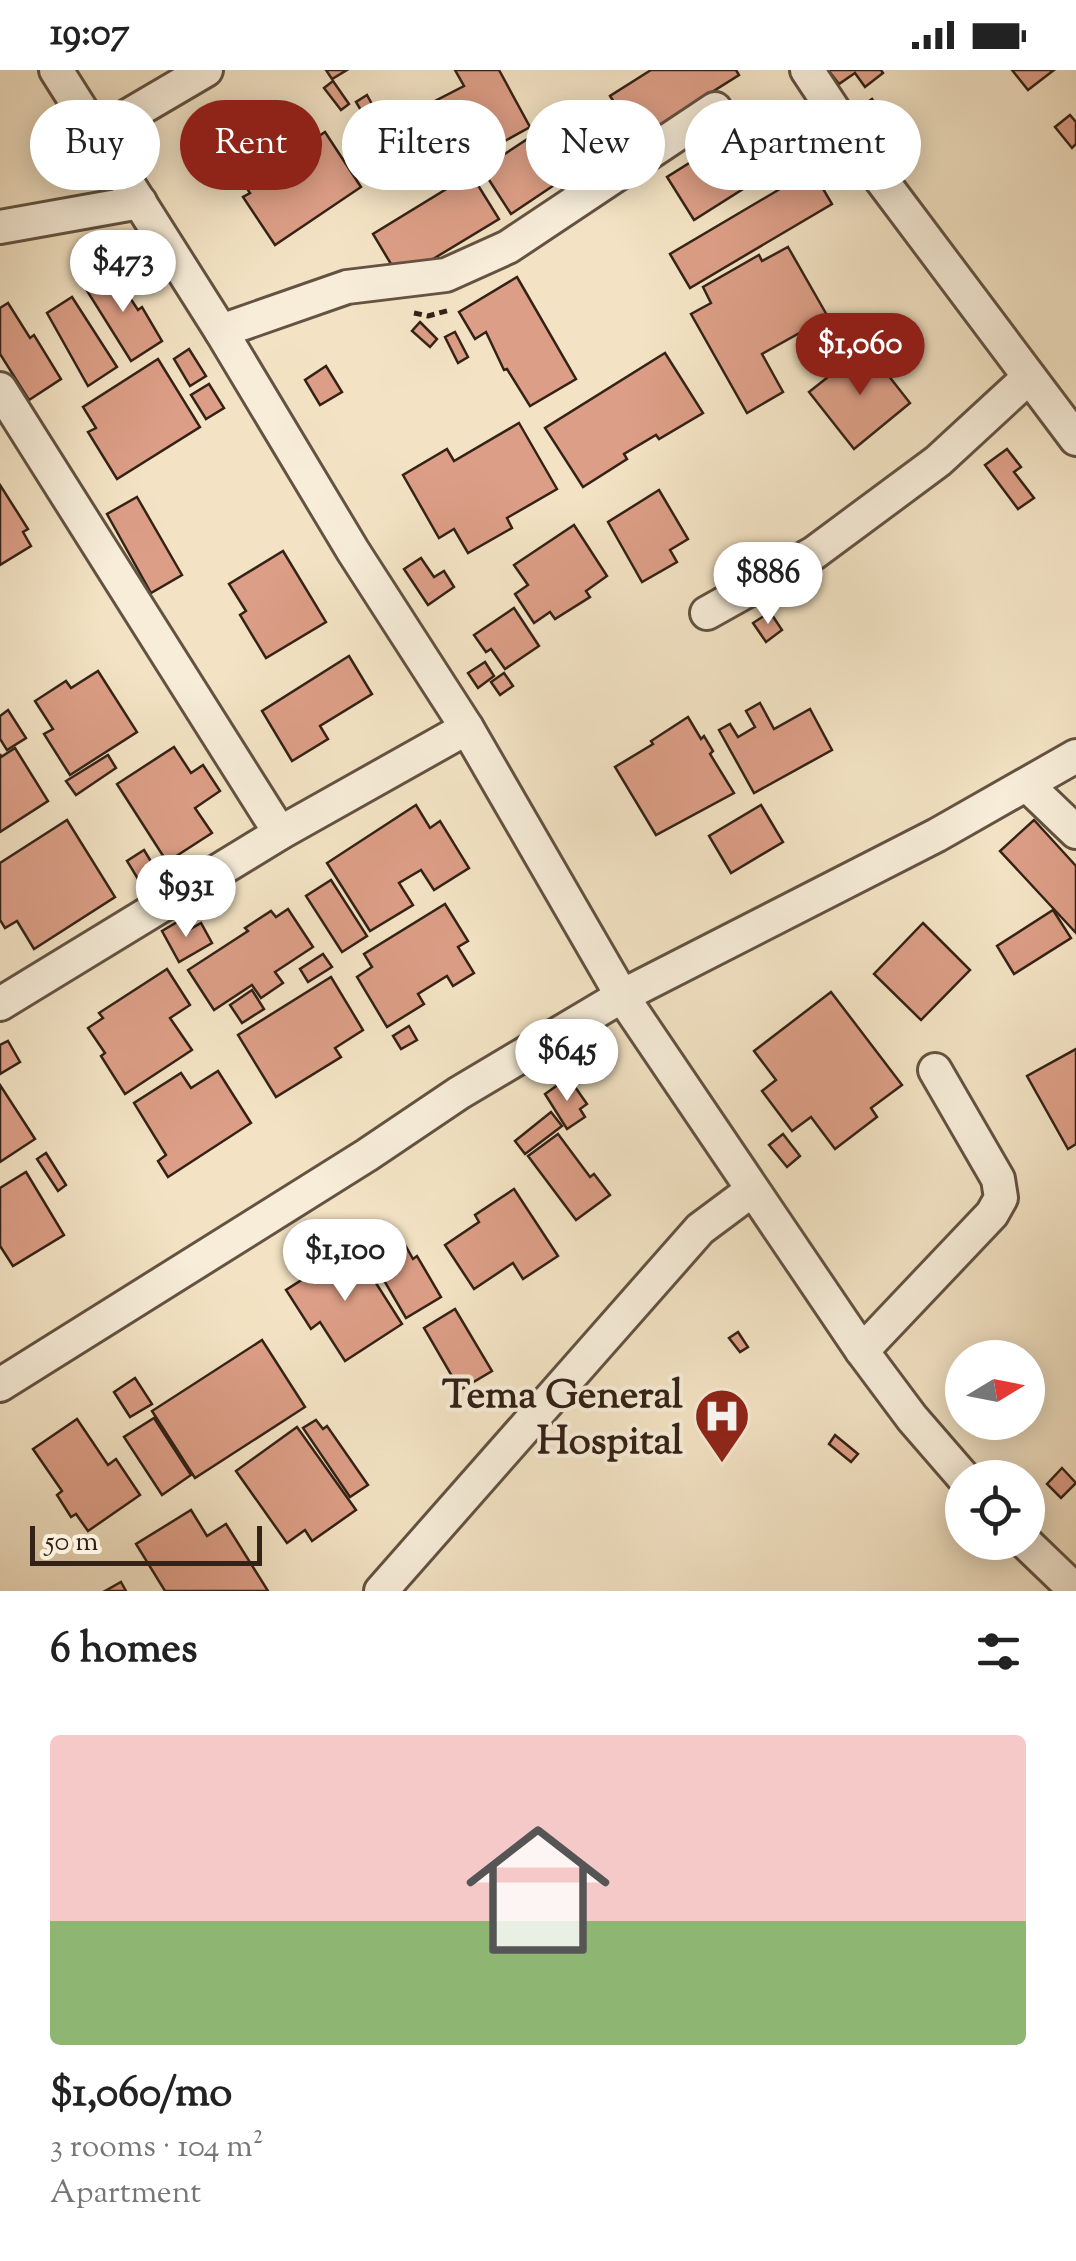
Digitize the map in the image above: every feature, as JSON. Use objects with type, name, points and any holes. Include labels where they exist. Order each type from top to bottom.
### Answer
[{"type":"street","points":[[56,70],[75,100]]},
{"type":"street","points":[[155,100],[206,70]]},
{"type":"street","points":[[807,70],[868,162],[1076,439]]},
{"type":"street","points":[[221,331],[348,288],[446,275],[508,247],[685,129]]},
{"type":"street","points":[[132,190],[353,551],[467,728],[622,996],[862,1351],[950,1460]]},
{"type":"street","points":[[0,227],[140,202]]},
{"type":"street","points":[[707,613],[814,553],[938,462],[1029,377]]},
{"type":"street","points":[[0,389],[280,833]]},
{"type":"street","points":[[3,995],[467,728]]},
{"type":"street","points":[[0,1385],[459,1094],[622,996],[854,878],[1076,756]]},
{"type":"street","points":[[1027,785],[1076,832]]},
{"type":"street","points":[[862,1351],[992,1214],[1001,1198],[998,1178],[935,1070]]},
{"type":"street","points":[[381,1591],[687,1243],[752,1190]]},
{"type":"street","points":[[1044,1560],[1076,1591]]},
{"type":"building","points":[[326,70],[347,70],[332,79]]},
{"type":"building","points":[[455,70],[499,70],[526,120],[526,129],[506,140],[506,100],[437,100],[464,86]]},
{"type":"building","points":[[651,70],[736,70],[739,75],[699,100],[685,100],[685,109],[665,121],[665,100],[613,100],[610,96]]},
{"type":"building","points":[[828,70],[883,73],[865,87],[855,73],[839,84]]},
{"type":"building","points":[[1012,70],[1054,70],[1028,90]]},
{"type":"building","points":[[333,81],[346,100],[342,100],[342,109],[341,110],[324,88]]},
{"type":"building","points":[[1070,115],[1076,122],[1076,144],[1072,148],[1055,127]]},
{"type":"building","points":[[325,132],[342,158],[342,190],[357,190],[275,245],[243,197],[250,193],[248,190],[322,190]]},
{"type":"building","points":[[526,140],[526,190],[547,190],[511,214],[496,190],[506,190],[506,153]]},
{"type":"building","points":[[685,166],[685,190],[742,190],[694,220],[667,177]]},
{"type":"building","points":[[445,190],[481,190],[499,219],[400,279],[373,234]]},
{"type":"building","points":[[778,190],[824,190],[832,204],[690,288],[670,254]]},
{"type":"building","points":[[788,247],[828,317],[762,354],[783,392],[747,413],[691,314],[711,303],[703,287],[759,255],[762,261]]},
{"type":"building","points":[[111,269],[138,310],[142,307],[162,341],[131,361],[84,286]]},
{"type":"building","points":[[517,277],[576,379],[530,406],[507,369],[504,370],[486,332],[475,339],[459,312]]},
{"type":"building","points":[[72,297],[117,367],[88,386],[47,313]]},
{"type":"building","points":[[8,303],[30,338],[34,335],[61,379],[29,400],[0,354],[0,308]]},
{"type":"building","points":[[420,322],[437,339],[430,347],[412,331]]},
{"type":"building","points":[[455,332],[468,357],[458,363],[445,337]]},
{"type":"building","points":[[866,347],[910,403],[854,449],[809,392]]},
{"type":"building","points":[[189,349],[206,376],[190,386],[174,359]]},
{"type":"building","points":[[665,353],[703,413],[624,454],[627,459],[583,487],[545,428]]},
{"type":"building","points":[[158,359],[200,427],[117,479],[88,432],[96,428],[83,407]]},
{"type":"building","points":[[326,366],[342,392],[320,405],[305,380]]},
{"type":"building","points":[[209,384],[224,408],[206,419],[191,395]]},
{"type":"building","points":[[519,423],[557,489],[507,518],[512,528],[468,553],[454,529],[439,538],[403,475],[447,449],[454,461]]},
{"type":"building","points":[[1007,449],[1021,467],[1014,472],[1034,498],[1018,509],[985,465]]},
{"type":"building","points":[[0,485],[28,529],[23,532],[31,546],[0,565]]},
{"type":"building","points":[[659,490],[688,539],[670,550],[677,562],[642,582],[608,522]]},
{"type":"building","points":[[137,497],[182,575],[151,593],[107,514]]},
{"type":"building","points":[[574,525],[607,576],[586,591],[590,597],[555,619],[550,612],[534,623],[515,594],[528,585],[514,565]]},
{"type":"building","points":[[283,551],[326,622],[266,658],[240,615],[246,611],[229,584]]},
{"type":"building","points":[[421,558],[434,577],[444,571],[454,587],[428,605],[404,569]]},
{"type":"building","points":[[514,608],[539,646],[505,669],[491,649],[486,652],[474,635]]},
{"type":"building","points":[[770,612],[782,630],[766,642],[753,623]]},
{"type":"building","points":[[349,656],[372,694],[320,726],[328,739],[292,761],[262,711]]},
{"type":"building","points":[[485,662],[494,676],[478,688],[468,673]]},
{"type":"building","points":[[98,671],[137,732],[70,775],[44,734],[53,729],[35,701],[66,681],[71,688]]},
{"type":"building","points":[[504,673],[513,686],[500,695],[491,682]]},
{"type":"building","points":[[760,703],[774,729],[810,709],[832,750],[754,793],[719,730],[730,724],[738,737],[755,727],[746,711]]},
{"type":"building","points":[[8,710],[26,738],[7,750],[0,739],[0,716]]},
{"type":"building","points":[[688,717],[701,739],[704,736],[713,751],[710,754],[734,793],[656,835],[615,767]]},
{"type":"building","points":[[174,747],[191,773],[203,765],[220,791],[195,808],[212,833],[167,862],[117,784]]},
{"type":"building","points":[[15,748],[48,801],[0,832],[0,754],[1,757]]},
{"type":"building","points":[[108,755],[116,768],[76,795],[66,781]]},
{"type":"building","points":[[416,805],[430,828],[440,821],[469,868],[434,890],[421,870],[399,883],[413,905],[370,931],[327,863]]},
{"type":"building","points":[[761,805],[783,842],[731,873],[709,836]]},
{"type":"building","points":[[67,820],[115,897],[34,949],[17,921],[5,928],[0,920],[0,863]]},
{"type":"building","points":[[1034,820],[1076,866],[1076,933],[1000,851]]},
{"type":"building","points":[[144,850],[155,868],[138,879],[127,861]]},
{"type":"building","points":[[331,880],[367,936],[342,952],[306,896]]},
{"type":"building","points":[[445,904],[468,941],[458,947],[474,973],[453,986],[447,976],[418,994],[424,1004],[387,1027],[357,977],[372,967],[364,954]]},
{"type":"building","points":[[288,909],[313,947],[275,972],[283,983],[261,998],[252,985],[214,1010],[188,970],[271,911],[276,917]]},
{"type":"building","points":[[1053,910],[1071,938],[1014,974],[997,946]]},
{"type":"building","points":[[179,921],[185,932],[201,923],[212,943],[179,962],[162,931]]},
{"type":"building","points":[[923,923],[970,970],[921,1020],[874,974]]},
{"type":"building","points":[[323,954],[332,967],[308,982],[300,969]]},
{"type":"building","points":[[167,969],[190,1005],[170,1018],[192,1050],[125,1094],[88,1028],[103,1018],[99,1013]]},
{"type":"building","points":[[331,977],[363,1030],[335,1048],[341,1057],[276,1097],[238,1035]]},
{"type":"building","points":[[252,990],[264,1009],[242,1023],[230,1005]]},
{"type":"building","points":[[831,992],[902,1085],[871,1108],[877,1117],[835,1149],[811,1117],[792,1131],[762,1091],[776,1080],[754,1051]]},
{"type":"building","points":[[409,1026],[417,1040],[401,1049],[393,1036]]},
{"type":"building","points":[[8,1041],[20,1062],[0,1074],[0,1045]]},
{"type":"building","points":[[1076,1049],[1076,1144],[1068,1149],[1027,1076]]},
{"type":"building","points":[[218,1071],[251,1123],[168,1177],[158,1161],[166,1155],[134,1103],[181,1073],[191,1088]]},
{"type":"building","points":[[562,1082],[567,1088],[573,1084],[587,1104],[580,1109],[585,1117],[567,1129],[545,1094]]},
{"type":"building","points":[[0,1085],[35,1139],[0,1162]]},
{"type":"building","points":[[551,1112],[562,1126],[525,1154],[515,1141]]},
{"type":"building","points":[[558,1134],[590,1177],[594,1174],[610,1195],[576,1220],[528,1156]]},
{"type":"building","points":[[783,1134],[800,1156],[787,1167],[769,1145]]},
{"type":"building","points":[[46,1153],[66,1185],[58,1191],[37,1159]]},
{"type":"building","points":[[26,1172],[64,1235],[13,1266],[0,1246],[0,1188]]},
{"type":"building","points":[[514,1189],[558,1256],[523,1279],[513,1263],[474,1289],[445,1245],[479,1222],[475,1215]]},
{"type":"building","points":[[399,1234],[441,1297],[406,1318],[368,1253]]},
{"type":"building","points":[[353,1247],[402,1324],[345,1361],[320,1322],[311,1329],[286,1290]]},
{"type":"building","points":[[455,1309],[492,1371],[460,1390],[424,1328]]},
{"type":"building","points":[[738,1332],[748,1347],[740,1352],[729,1338]]},
{"type":"building","points":[[262,1340],[305,1407],[195,1478],[152,1411]]},
{"type":"building","points":[[135,1378],[152,1404],[130,1417],[114,1392]]},
{"type":"building","points":[[154,1418],[191,1475],[162,1495],[124,1437]]},
{"type":"building","points":[[77,1419],[108,1465],[116,1459],[140,1495],[88,1531],[76,1514],[71,1517],[57,1495],[62,1491],[33,1449]]},
{"type":"building","points":[[316,1420],[323,1429],[327,1426],[368,1485],[350,1497],[303,1428]]},
{"type":"building","points":[[297,1427],[356,1510],[312,1541],[305,1530],[287,1543],[236,1471]]},
{"type":"building","points":[[835,1435],[858,1454],[851,1462],[829,1444]]},
{"type":"building","points":[[1062,1468],[1076,1483],[1061,1498],[1047,1484]]},
{"type":"building","points":[[191,1510],[207,1536],[226,1524],[268,1591],[165,1591],[136,1544]]},
{"type":"building","points":[[121,1582],[126,1591],[105,1591]]},
{"type":"place","name":"Tema General Hospital","points":[[722,1465]]}]
